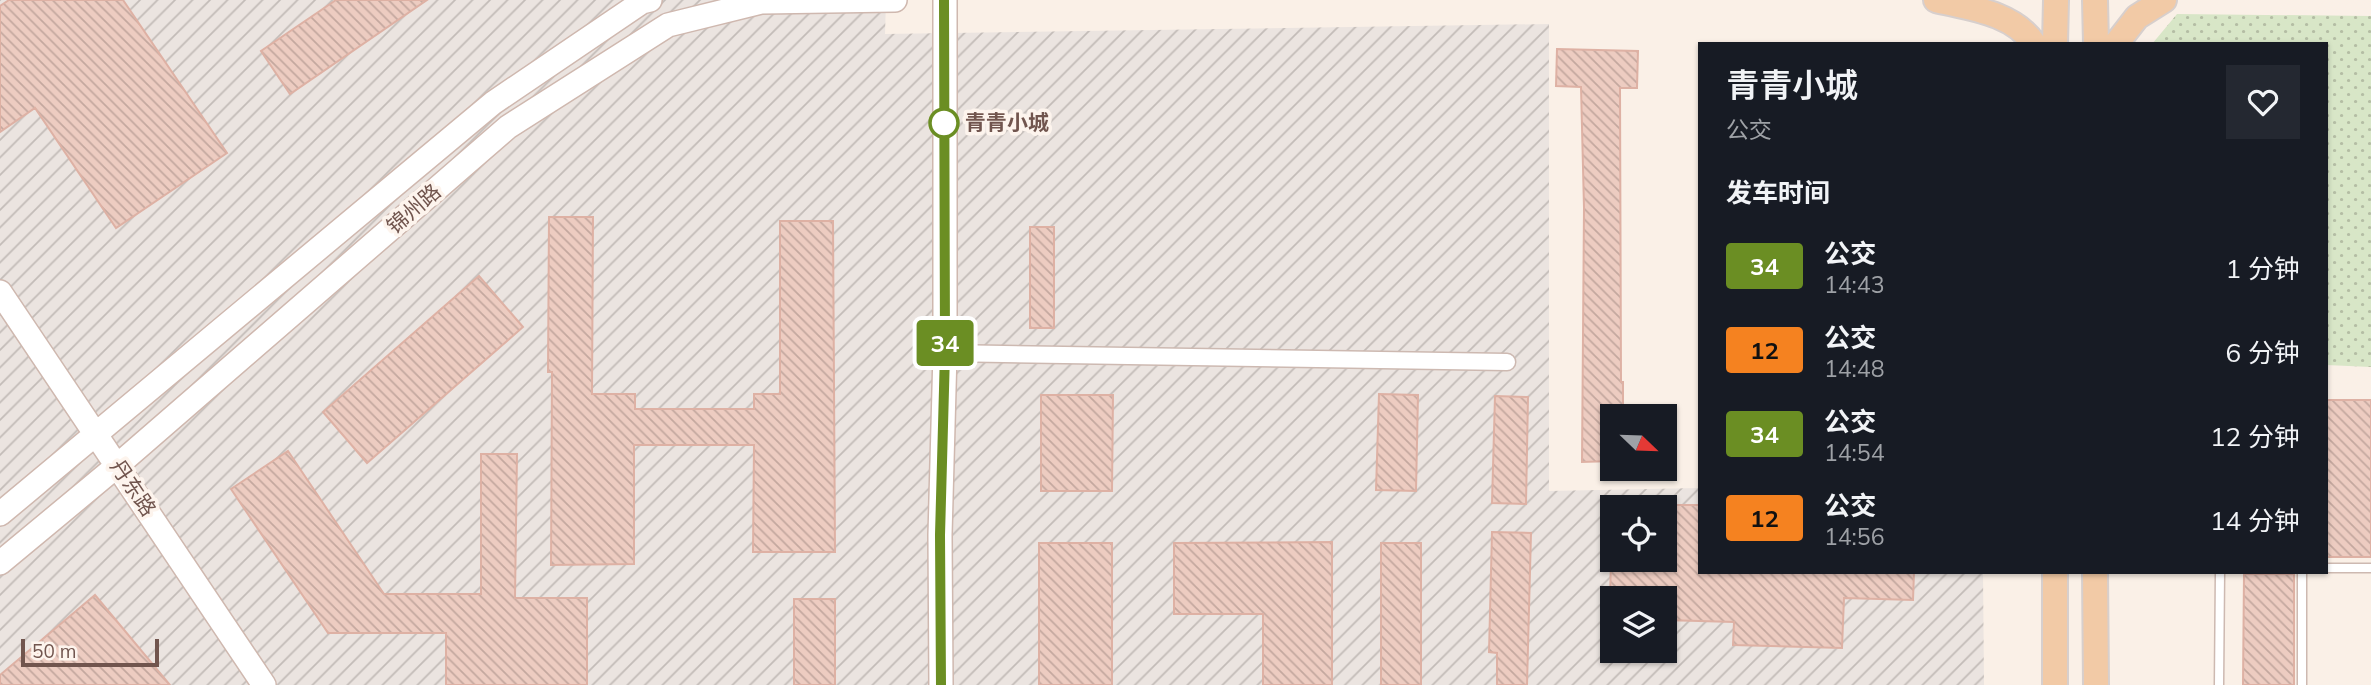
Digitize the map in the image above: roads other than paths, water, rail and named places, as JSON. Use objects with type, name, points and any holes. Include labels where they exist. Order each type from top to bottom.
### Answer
[{"type":"main road","name":"锦州路","points":[[0,514],[493,103],[642,2],[650,0]]},
{"type":"main road","name":"锦州路","points":[[0,563],[118,465],[508,127],[668,25],[761,2],[895,0]]},
{"type":"main road","points":[[941,685],[940,535],[945,353],[944,0]]},
{"type":"main road","points":[[1936,0],[1984,11],[2016,25],[2032,42]]},
{"type":"main road","points":[[2056,0],[2056,42]]},
{"type":"main road","points":[[2095,0],[2096,42]]},
{"type":"main road","points":[[2118,42],[2137,17],[2164,0]]},
{"type":"main road","name":"丹东路","points":[[0,292],[264,685]]},
{"type":"main road","points":[[2055,574],[2055,685]]},
{"type":"main road","points":[[2095,574],[2096,685]]},
{"type":"street","points":[[945,353],[1507,362]]},
{"type":"lane","points":[[2328,568],[2371,568]]},
{"type":"lane","points":[[2219,685],[2220,574]]},
{"type":"lane","points":[[2302,574],[2302,685]]},
{"type":"place","name":"青青小城","points":[[944,123]]}]
